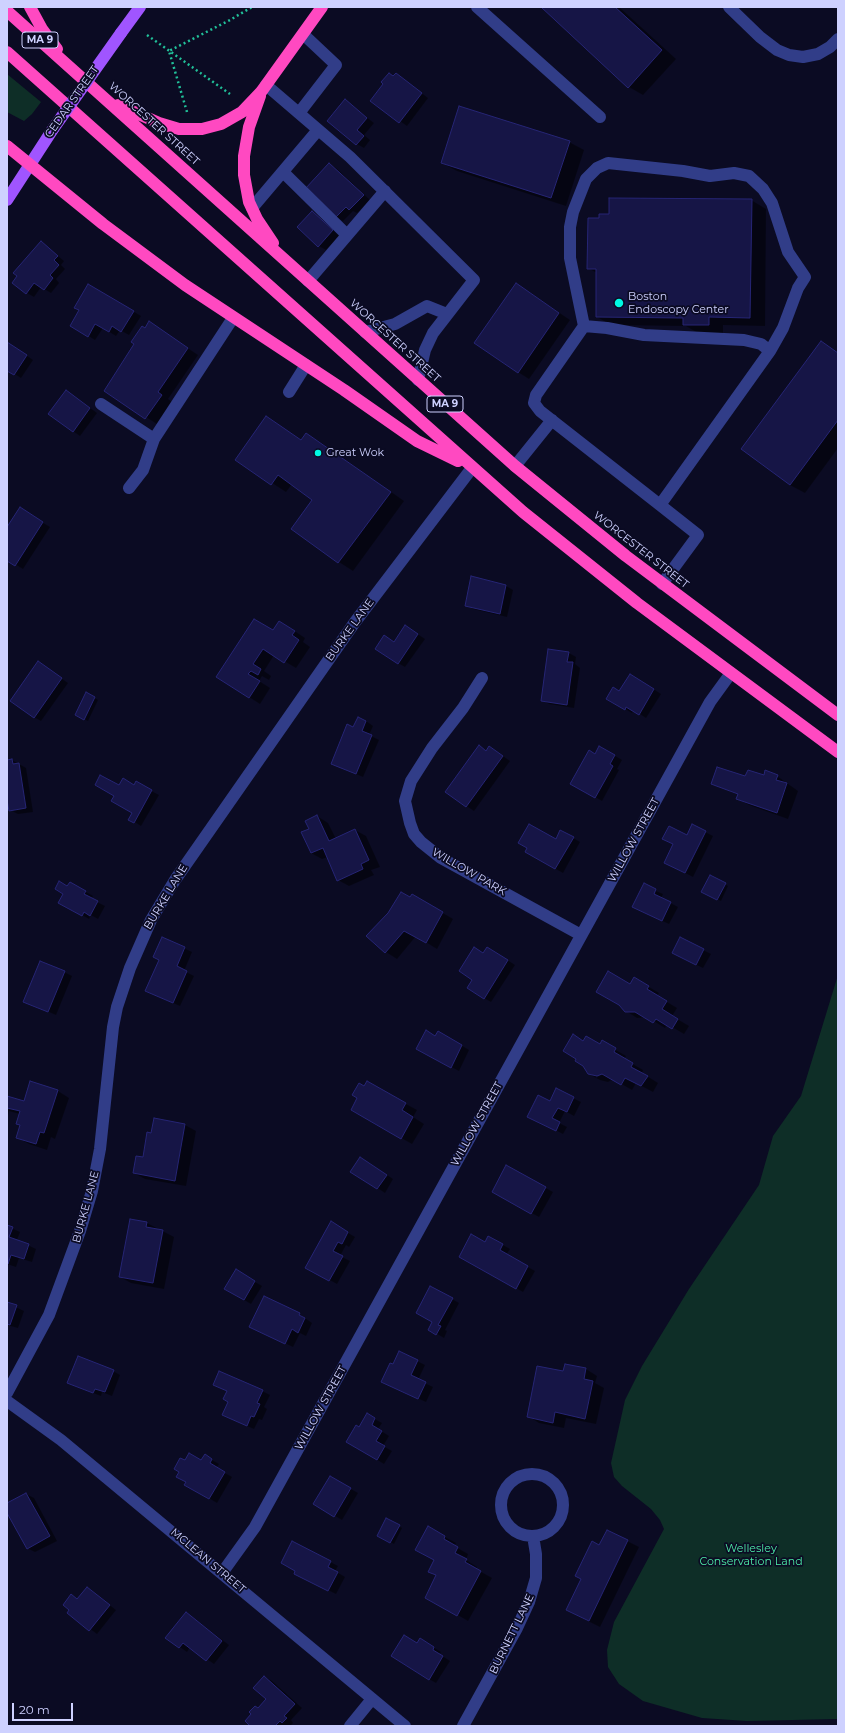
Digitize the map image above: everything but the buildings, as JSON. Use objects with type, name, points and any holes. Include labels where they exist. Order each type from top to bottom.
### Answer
[{"type":"highway","points":[[30,7],[42,29],[72,69]]},
{"type":"highway","points":[[108,100],[170,127],[194,130],[211,127],[231,119],[242,112],[264,88],[322,7]]},
{"type":"highway","name":"WORCESTER STREET","points":[[7,11],[515,466],[662,584],[838,715]]},
{"type":"highway","name":"MA 9","points":[[7,52],[472,468],[597,572],[838,752]]},
{"type":"highway","points":[[264,88],[248,127],[244,156],[245,188],[252,208],[265,232],[285,260]]},
{"type":"highway","points":[[7,146],[125,241],[233,318],[306,365],[417,441],[472,468]]},
{"type":"main road","name":"CEDAR STREET","points":[[7,200],[53,129],[140,7]]},
{"type":"street","points":[[477,7],[600,117]]},
{"type":"street","points":[[729,7],[760,37],[777,50],[789,55],[802,57],[818,54],[830,47],[838,38]]},
{"type":"street","points":[[298,113],[336,65],[303,34]]},
{"type":"street","points":[[264,88],[318,130],[384,191],[474,280],[432,333],[427,344],[418,380]]},
{"type":"street","points":[[252,208],[318,130]]},
{"type":"street","points":[[660,506],[770,350],[783,328],[798,288],[805,277],[788,252],[778,218],[768,195],[754,179],[742,174],[710,176],[683,171],[608,164],[596,168],[590,173],[584,182],[574,212],[569,235],[572,269],[584,326],[534,399],[536,407],[660,506],[698,535],[662,584]]},
{"type":"street","points":[[283,172],[347,235]]},
{"type":"street","points":[[308,281],[384,191]]},
{"type":"street","points":[[366,332],[395,324],[428,306],[447,314]]},
{"type":"street","points":[[129,488],[143,470],[154,439],[233,318]]},
{"type":"street","points":[[584,326],[613,328],[644,335],[744,340],[761,344],[770,350]]},
{"type":"street","points":[[289,392],[306,365]]},
{"type":"street","points":[[101,404],[154,439]]},
{"type":"street","points":[[515,466],[552,420]]},
{"type":"street","name":"BURKE LANE","points":[[7,1393],[49,1314],[80,1231],[92,1191],[100,1149],[110,1050],[116,1014],[130,968],[150,920],[175,880],[355,622],[472,468]]},
{"type":"street","name":"WILLOW STREET","points":[[222,1573],[259,1520],[710,702],[731,673]]},
{"type":"street","name":"WILLOW PARK","points":[[482,678],[463,708],[432,748],[411,781],[405,801],[414,834],[421,842],[441,858],[581,935]]},
{"type":"street","name":"MCLEAN STREET","points":[[7,1401],[62,1440],[405,1726]]},
{"type":"street","points":[[534,1474],[549,1479],[555,1484],[563,1498],[563,1510],[560,1518],[552,1528],[546,1532],[533,1536],[523,1534],[512,1528],[506,1520],[501,1505],[503,1496],[509,1484],[521,1475],[534,1474]]},
{"type":"street","name":"BURNETT LANE","points":[[463,1726],[517,1628],[529,1602],[536,1578],[536,1554],[533,1536]]},
{"type":"street","points":[[350,1726],[372,1699]]},
{"type":"path","points":[[169,51],[225,23],[252,7]]},
{"type":"path","points":[[147,35],[230,94]]},
{"type":"path","points":[[169,51],[187,112]]},
{"type":"green space","points":[[7,74],[41,102],[32,114],[24,121],[7,112]]},
{"type":"green space","name":"Wellesley Conservation Land","points":[[838,975],[838,1719],[747,1721],[702,1718],[643,1701],[619,1684],[608,1667],[607,1650],[614,1622],[664,1529],[660,1520],[651,1509],[622,1486],[614,1477],[611,1463],[625,1400],[642,1366],[689,1289],[759,1185],[773,1136],[801,1096]]},
{"type":"place","name":"Boston Endoscopy Center","points":[[619,303]]},
{"type":"place","name":"Great Wok","points":[[318,453]]}]
